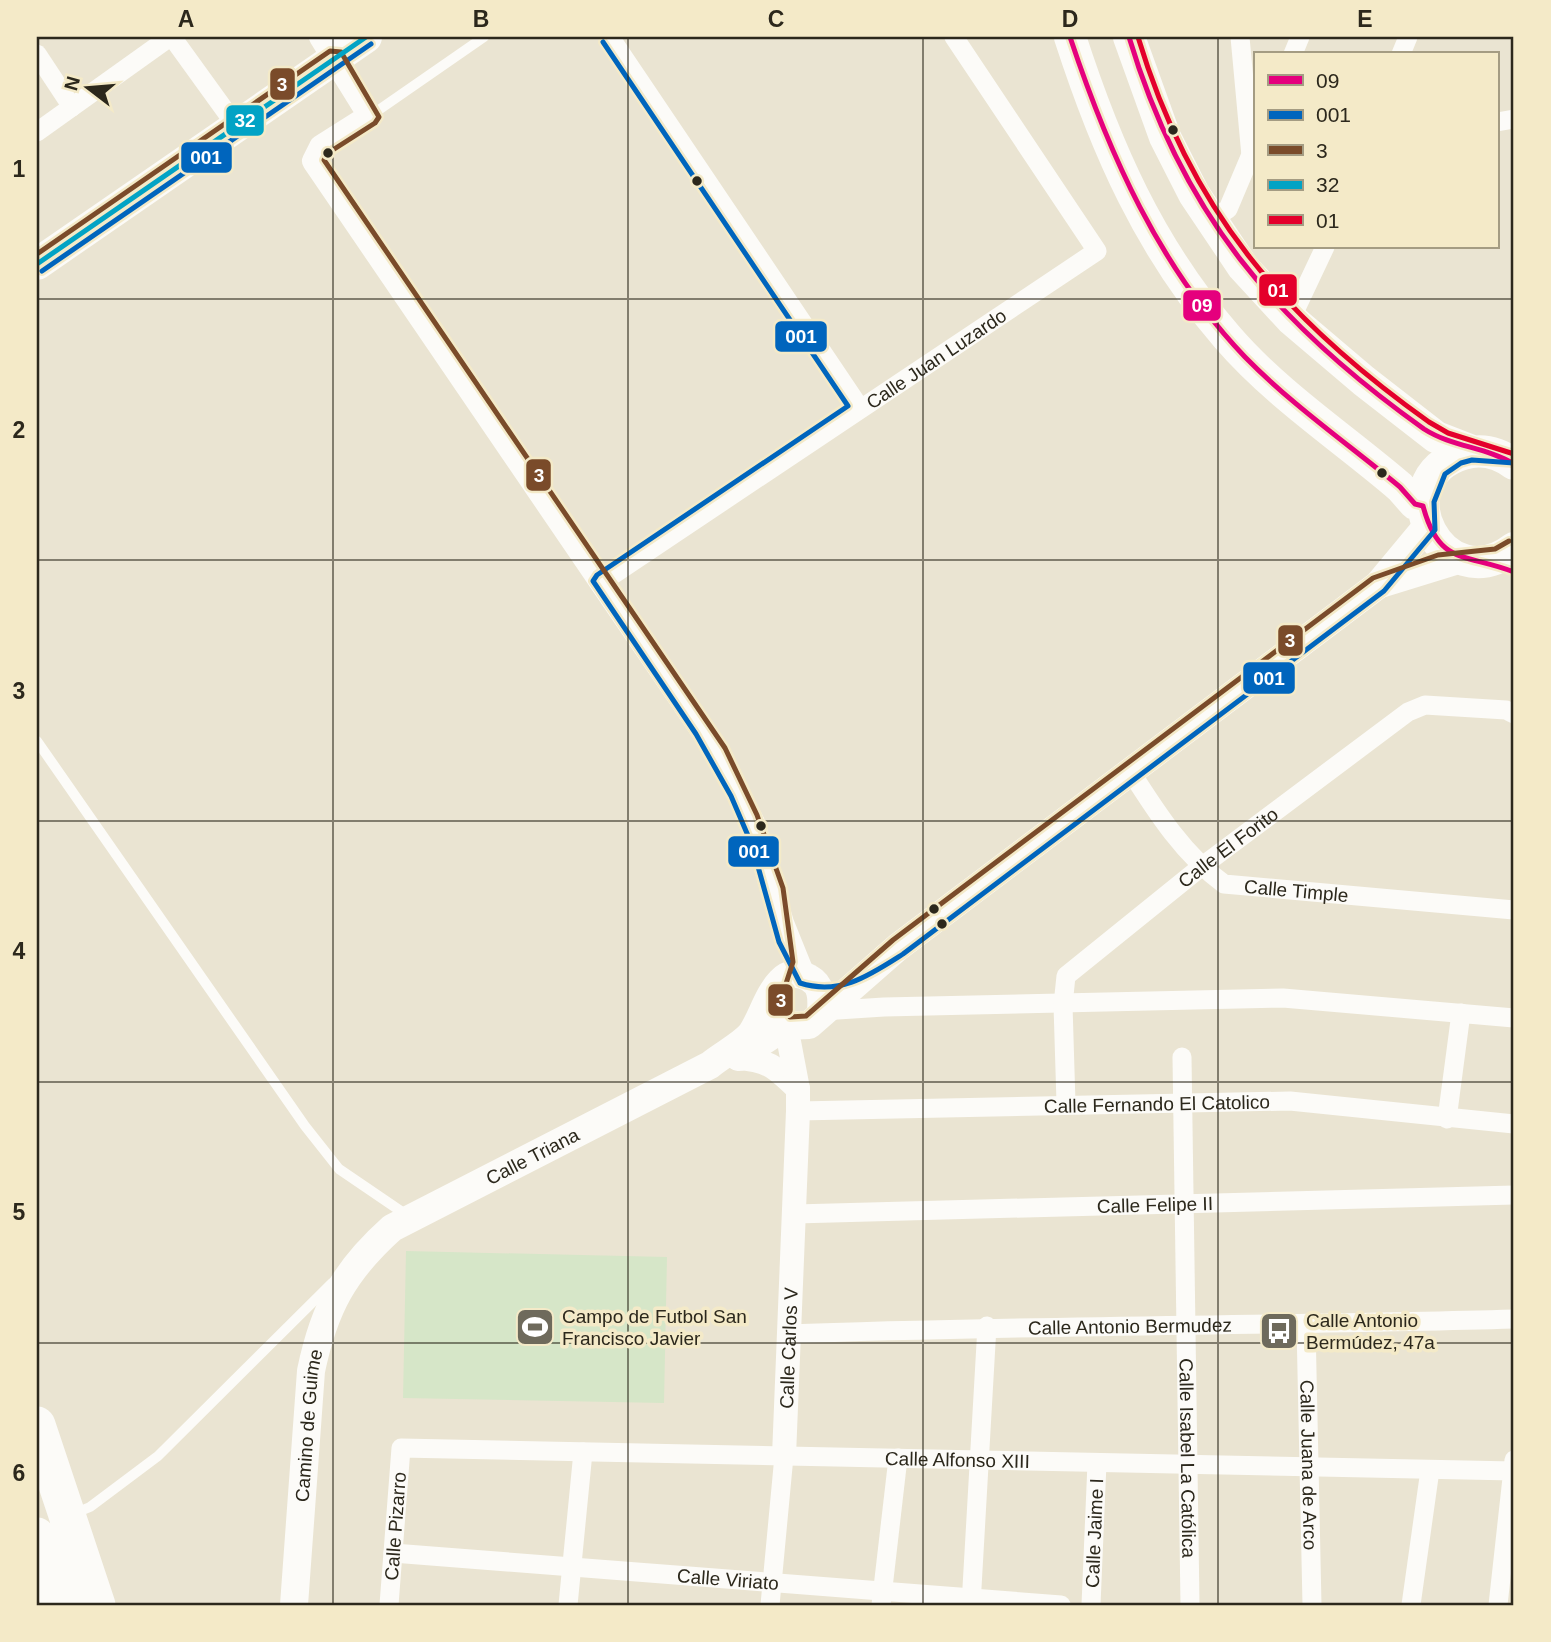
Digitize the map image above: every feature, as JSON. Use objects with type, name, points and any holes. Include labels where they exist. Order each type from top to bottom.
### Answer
[{"type":"highway","points":[[37,1425],[57,1482],[50,1534],[60,1605]]},
{"type":"highway","points":[[50,1534],[97,1605]]},
{"type":"main road","points":[[37,264],[237,127],[328,47],[366,37]]},
{"type":"main road","points":[[1070,37],[1092,104],[1123,181],[1145,222],[1194,295],[1228,338],[1280,388],[1400,487],[1425,516],[1442,548],[1514,572]]},
{"type":"main road","points":[[1129,37],[1165,136],[1211,220],[1243,267],[1291,319],[1436,437],[1472,451],[1511,458]]},
{"type":"main road","points":[[1378,585],[1425,516],[1427,486],[1437,469],[1453,457],[1472,451]]},
{"type":"main road","points":[[724,1061],[805,1021],[898,947],[1378,585],[1440,563],[1498,558],[1514,548]]},
{"type":"main road","points":[[724,1061],[750,1035],[772,992],[788,976],[846,978],[898,947]]},
{"type":"main road","points":[[805,1021],[822,994],[808,977]]},
{"type":"main road","points":[[772,992],[774,1015],[805,1021]]},
{"type":"main road","name":"Calle Triana","points":[[360,1256],[391,1228],[724,1061]]},
{"type":"main road","name":"Camino de Guime","points":[[294,1605],[312,1371],[319,1333],[334,1300],[360,1256]]},
{"type":"street","points":[[37,132],[171,37],[237,127]]},
{"type":"street","points":[[610,37],[860,408]]},
{"type":"street","name":"Calle Juan Luzardo","points":[[602,582],[1097,251],[954,37]]},
{"type":"street","points":[[1211,220],[1228,209],[1253,150],[1240,37]]},
{"type":"street","points":[[328,47],[370,116],[321,147],[314,161],[717,752],[753,823],[782,923],[808,977]]},
{"type":"street","points":[[37,54],[72,107]]},
{"type":"street","points":[[1291,319],[1325,248]]},
{"type":"street","name":"Calle El Forito","points":[[1066,1104],[1063,1004],[1066,976],[1201,867],[1408,712],[1425,705],[1506,710],[1514,714]]},
{"type":"street","name":"Calle Timple","points":[[1131,772],[1156,811],[1201,867],[1224,884],[1514,910]]},
{"type":"street","points":[[772,992],[784,967],[782,923]]},
{"type":"street","points":[[805,1021],[884,1007],[1283,998],[1514,1018]]},
{"type":"street","points":[[1447,1119],[1461,1013]]},
{"type":"street","name":"Calle Carlos V","points":[[770,1605],[784,1456],[798,1100],[805,1021]]},
{"type":"street","name":"Calle Isabel La Católica","points":[[1182,1057],[1191,1605]]},
{"type":"street","points":[[724,1061],[762,1060],[773,1065],[798,1100]]},
{"type":"street","name":"Calle Fernando El Catolico","points":[[798,1100],[1066,1104],[1290,1101],[1514,1124]]},
{"type":"street","name":"Calle Felipe II","points":[[795,1214],[1185,1206],[1514,1195]]},
{"type":"street","name":"Calle Antonio Bermudez","points":[[787,1334],[986,1326],[1187,1327],[1514,1319]]},
{"type":"street","name":"Calle Juana de Arco","points":[[1306,1325],[1311,1605]]},
{"type":"street","points":[[971,1602],[986,1326]]},
{"type":"street","name":"Calle Alfonso XIII","points":[[401,1448],[1308,1468],[1430,1470],[1514,1467]]},
{"type":"street","name":"Calle Pizarro","points":[[389,1605],[401,1448]]},
{"type":"street","points":[[568,1605],[583,1452]]},
{"type":"street","points":[[882,1598],[898,1458]]},
{"type":"street","name":"Calle Jaime I","points":[[1091,1605],[1097,1463]]},
{"type":"street","points":[[1498,1605],[1514,1467]]},
{"type":"street","points":[[1410,1605],[1430,1470]]},
{"type":"street","name":"Calle Viriato","points":[[393,1553],[771,1582],[882,1598],[1061,1605]]},
{"type":"lane","points":[[370,116],[484,37]]},
{"type":"lane","points":[[37,741],[339,1169],[372,1194],[411,1218]]},
{"type":"lane","points":[[50,1534],[159,1456],[360,1256]]},
{"type":"green space","name":"Campo de Futbol San Francisco Javier","points":[[406,1251],[667,1257],[664,1403],[403,1398]]},
{"type":"transit line","name":"32","points":[[37,264],[366,37]]},
{"type":"transit line","name":"09","points":[[1070,37],[1102,124],[1140,207],[1162,247],[1214,322],[1245,357],[1282,392],[1400,487],[1415,504],[1423,506]]},
{"type":"transit line","name":"09","points":[[1129,37],[1151,100],[1176,158],[1206,211],[1240,260],[1279,305],[1322,348],[1424,429],[1446,440],[1492,454],[1514,464]]},
{"type":"transit line","name":"01","points":[[1138,37],[1159,99],[1185,156],[1214,207],[1248,255],[1286,300],[1377,383],[1429,422],[1448,433],[1514,454]]},
{"type":"transit line","name":"001","points":[[603,42],[848,406],[597,575],[593,581],[696,734],[731,796],[752,845],[779,942],[800,983],[828,987],[841,985],[866,976],[903,954],[1384,591],[1435,530],[1434,502],[1445,474],[1461,463],[1472,460],[1514,463]]},
{"type":"transit line","name":"001","points":[[42,271],[371,44]]},
{"type":"transit line","name":"3","points":[[37,254],[330,51],[341,52],[379,117],[375,123],[328,153],[324,160],[725,748],[757,815],[783,888],[793,962],[780,1002],[790,1017],[806,1016],[893,940],[1373,578],[1438,555],[1495,549],[1509,541]]},
{"type":"transit line","name":"09","points":[[1423,506],[1429,525],[1446,548],[1468,559],[1514,572]]},
{"type":"place","name":"Campo de Futbol San Francisco Javier","points":[[535,1327]]},
{"type":"place","name":"Calle Antonio Bermúdez, 47a","points":[[1279,1331]]}]
